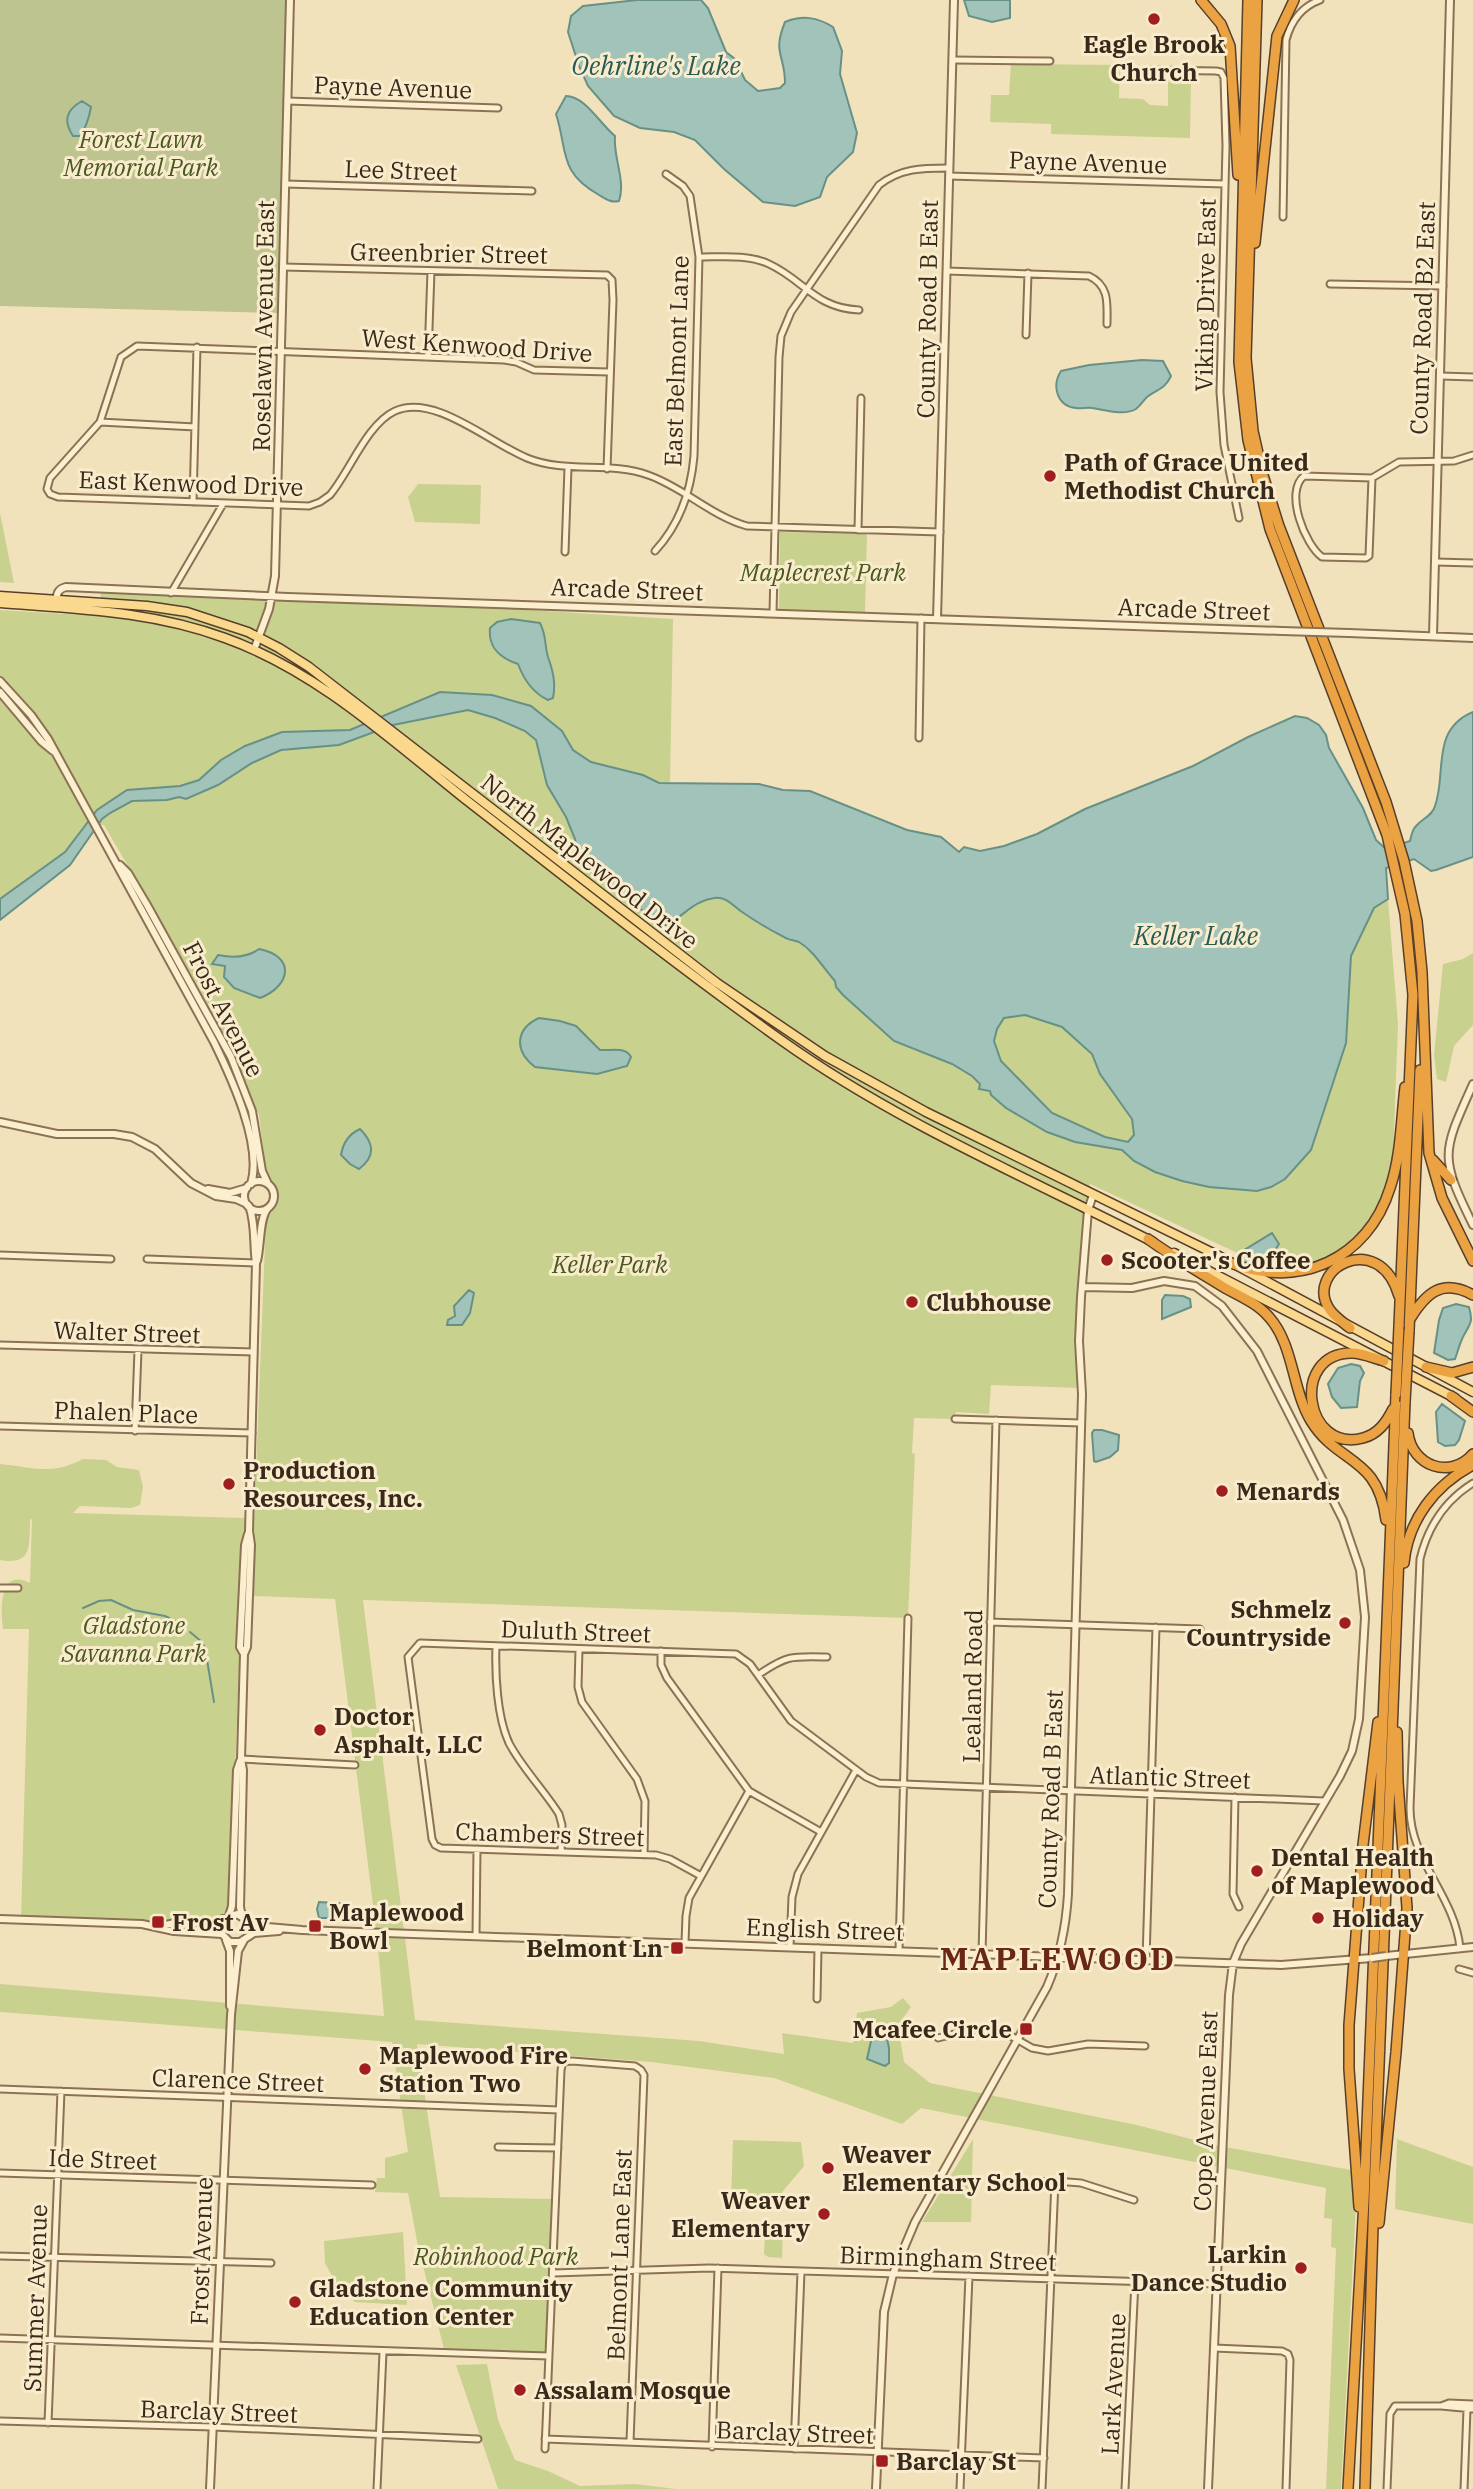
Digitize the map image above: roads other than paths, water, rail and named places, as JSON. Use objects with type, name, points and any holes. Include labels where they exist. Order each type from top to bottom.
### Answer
[{"type":"highway","points":[[1201,0],[1221,24],[1231,56],[1241,245]]},
{"type":"highway","points":[[1248,0],[1239,362],[1244,418],[1254,472],[1270,529],[1391,833]]},
{"type":"highway","points":[[1257,0],[1246,358],[1250,414],[1266,488],[1391,833],[1417,921],[1429,1153],[1442,1198],[1473,1262]]},
{"type":"highway","points":[[1247,314],[1277,36],[1294,0]]},
{"type":"highway","points":[[1396,1627],[1399,1326],[1413,1019],[1403,876]]},
{"type":"highway","points":[[1348,2489],[1389,1564],[1399,1399],[1409,1326],[1422,981]]},
{"type":"highway","points":[[1231,1263],[1268,1273],[1306,1272],[1346,1252],[1372,1225],[1384,1204],[1394,1177],[1413,1019]]},
{"type":"highway","points":[[1429,1153],[1436,1165],[1451,1180]]},
{"type":"highway","points":[[1148,1239],[1269,1316],[1275,1325],[1311,1420],[1323,1436],[1368,1472],[1378,1488],[1385,1508],[1389,1564]]},
{"type":"highway","points":[[1350,1328],[1330,1310],[1324,1292],[1331,1274],[1347,1261],[1367,1259],[1384,1268],[1394,1283],[1401,1308]]},
{"type":"highway","points":[[1409,1326],[1423,1299],[1434,1291],[1457,1289],[1473,1295]]},
{"type":"highway","points":[[1384,1360],[1353,1353],[1330,1360],[1314,1378],[1310,1393],[1312,1408],[1326,1429],[1353,1440],[1380,1430],[1399,1399]]},
{"type":"highway","points":[[1426,1367],[1452,1373],[1473,1367]]},
{"type":"highway","points":[[1451,1396],[1473,1409]]},
{"type":"highway","points":[[1399,1399],[1410,1444],[1422,1460],[1435,1467],[1450,1468],[1463,1463],[1473,1454]]},
{"type":"highway","points":[[1365,2489],[1396,1627],[1405,1553],[1416,1520],[1440,1488],[1473,1465]]},
{"type":"highway","points":[[1372,2267],[1407,1895],[1398,1782],[1395,1640]]},
{"type":"highway","points":[[1358,2300],[1359,2208],[1349,2069],[1374,1746],[1384,1685]]},
{"type":"main road","name":"Arcade Street","points":[[0,596],[29,602]]},
{"type":"main road","name":"Arcade Street","points":[[0,603],[56,604]]},
{"type":"main road","name":"North Maplewood Drive","points":[[56,604],[164,608],[209,618],[259,637],[309,667],[357,710]]},
{"type":"main road","name":"North Maplewood Drive","points":[[56,604],[160,618],[207,631],[254,650],[316,683],[357,710],[785,1032],[885,1091],[1231,1263],[1473,1392]]},
{"type":"main road","name":"North Maplewood Drive","points":[[398,741],[552,867],[793,1049],[895,1112],[1451,1396]]},
{"type":"street","name":"Roselawn Avenue East","points":[[254,650],[272,597],[275,576],[289,0]]},
{"type":"street","name":"County Road B East","points":[[937,619],[954,0]]},
{"type":"street","points":[[1283,217],[1286,40],[1295,18],[1307,6],[1320,0]]},
{"type":"street","name":"County Road B2 East","points":[[1433,636],[1450,0]]},
{"type":"street","points":[[953,60],[1049,61]]},
{"type":"street","name":"Viking Drive East","points":[[1147,70],[1221,72],[1224,78],[1225,184],[1220,393],[1224,445],[1239,518]]},
{"type":"street","name":"Payne Avenue","points":[[287,102],[498,108]]},
{"type":"street","name":"Payne Avenue","points":[[773,614],[779,350],[785,325],[805,289],[879,185],[893,175],[911,169],[1225,184]]},
{"type":"street","name":"East Belmont Lane","points":[[655,551],[673,529],[686,495],[694,456],[699,257],[690,196],[683,186],[666,174]]},
{"type":"street","name":"Lee Street","points":[[285,184],[532,191]]},
{"type":"street","points":[[699,257],[757,260],[775,267],[830,305],[859,310]]},
{"type":"street","name":"Greenbrier Street","points":[[283,267],[607,275],[612,280],[609,372]]},
{"type":"street","points":[[428,357],[431,271]]},
{"type":"street","points":[[947,271],[1083,275],[1095,279],[1106,292],[1107,324]]},
{"type":"street","points":[[1026,335],[1028,273]]},
{"type":"street","points":[[1330,284],[1443,286]]},
{"type":"street","name":"West Kenwood Drive","points":[[100,422],[121,357],[141,345],[510,360],[534,370],[609,372]]},
{"type":"street","points":[[193,502],[197,347]]},
{"type":"street","points":[[607,469],[609,372]]},
{"type":"street","points":[[1441,376],[1473,377]]},
{"type":"street","points":[[858,530],[861,398]]},
{"type":"street","name":"East Kenwood Drive","points":[[100,422],[48,481],[47,489],[50,494],[58,497],[309,506],[326,499],[333,491],[381,421],[394,412],[411,407],[435,410],[524,457],[568,468],[641,473],[660,480],[737,523],[775,528],[940,532]]},
{"type":"street","points":[[100,422],[195,427]]},
{"type":"street","points":[[1372,478],[1370,556],[1322,557],[1310,544],[1294,499],[1295,489],[1304,476],[1372,478],[1399,461],[1454,461],[1473,456]]},
{"type":"street","points":[[565,552],[568,468]]},
{"type":"street","points":[[171,593],[223,503]]},
{"type":"street","points":[[1436,562],[1473,563]]},
{"type":"street","name":"Arcade Street","points":[[56,604],[57,593],[66,587],[272,597],[1473,638]]},
{"type":"street","points":[[919,738],[921,618]]},
{"type":"street","name":"Frost Avenue","points":[[0,681],[32,715],[48,738],[214,1042],[232,1081],[248,1130],[254,1164],[249,1186]]},
{"type":"street","name":"Frost Avenue","points":[[0,692],[42,742],[55,752]]},
{"type":"street","name":"Frost Avenue","points":[[118,863],[128,873],[147,905],[231,1056],[252,1111],[262,1171],[268,1184]]},
{"type":"street","points":[[1473,1084],[1454,1125],[1447,1152],[1451,1180],[1473,1225]]},
{"type":"street","points":[[0,1122],[57,1134],[114,1134],[132,1137],[155,1149],[183,1177],[216,1196],[236,1199],[258,1211],[268,1208]]},
{"type":"street","points":[[201,1188],[230,1192],[259,1181],[273,1189],[274,1197],[262,1217],[261,1245],[256,1263]]},
{"type":"street","points":[[224,1937],[226,1918],[232,1906],[237,1770],[240,1759],[244,1654],[247,1647],[251,1545],[249,1531],[256,1263],[253,1220],[244,1196],[249,1186]]},
{"type":"street","name":"County Road B East","points":[[876,2489],[884,2312],[893,2274],[915,2222],[1047,1987],[1059,1957],[1067,1914],[1081,1423],[1079,1340],[1088,1210],[1093,1195]]},
{"type":"street","points":[[0,1255],[111,1259]]},
{"type":"street","points":[[147,1259],[256,1263]]},
{"type":"street","name":"Cope Avenue East","points":[[1083,1287],[1132,1288],[1156,1282],[1173,1282],[1195,1286],[1216,1300],[1257,1351],[1348,1531],[1360,1570],[1364,1602],[1359,1712],[1352,1751],[1248,1930],[1233,1964],[1229,1995],[1208,2489]]},
{"type":"street","name":"Walter Street","points":[[0,1345],[254,1352]]},
{"type":"street","points":[[135,1431],[138,1350]]},
{"type":"street","points":[[955,1419],[1081,1423]]},
{"type":"street","name":"Lealand Road","points":[[982,1954],[996,1420]]},
{"type":"street","name":"Phalen Place","points":[[0,1426],[251,1433]]},
{"type":"street","points":[[1460,1948],[1452,1912],[1415,1844],[1410,1805],[1420,1559],[1428,1533],[1439,1514],[1451,1500],[1473,1483]]},
{"type":"street","points":[[0,1588],[18,1588]]},
{"type":"street","points":[[899,1950],[908,1618]]},
{"type":"street","points":[[990,1622],[1200,1629]]},
{"type":"street","points":[[1146,1960],[1156,1627]]},
{"type":"street","name":"Duluth Street","points":[[435,1845],[432,1839],[408,1657],[420,1643],[730,1654]]},
{"type":"street","points":[[496,1646],[497,1679],[506,1735],[516,1754],[559,1814],[562,1825],[561,1852]]},
{"type":"street","points":[[579,1649],[578,1687],[582,1702],[644,1793],[644,1854]]},
{"type":"street","points":[[661,1651],[661,1665],[667,1678],[749,1791],[821,1832]]},
{"type":"street","name":"Atlantic Street","points":[[730,1654],[746,1660],[791,1721],[856,1770],[879,1783],[1324,1801]]},
{"type":"street","points":[[758,1675],[784,1658],[827,1657]]},
{"type":"street","points":[[240,1759],[355,1765]]},
{"type":"street","points":[[162,1926],[174,1931],[224,1937],[235,1943],[245,1939],[250,1929],[240,1908],[243,1770],[240,1759]]},
{"type":"street","points":[[790,1947],[794,1886],[803,1863],[856,1770]]},
{"type":"street","points":[[685,1943],[687,1906],[749,1791]]},
{"type":"street","points":[[1235,1797],[1233,1894],[1239,1907]]},
{"type":"street","name":"Chambers Street","points":[[435,1845],[441,1848],[663,1856],[701,1876]]},
{"type":"street","points":[[476,1936],[477,1849]]},
{"type":"street","points":[[0,1919],[162,1926],[245,1918]]},
{"type":"street","name":"English Street","points":[[245,1918],[256,1926],[302,1930],[1233,1964],[1301,1965],[1473,1947]]},
{"type":"street","name":"English Street","points":[[245,1939],[254,1933],[302,1930]]},
{"type":"street","name":"Frost Avenue","points":[[224,1937],[230,1951],[232,2015]]},
{"type":"street","name":"Frost Avenue","points":[[210,2489],[232,2015],[238,1951],[245,1939]]},
{"type":"street","points":[[817,1998],[818,1948]]},
{"type":"street","points":[[1459,1969],[1473,1973]]},
{"type":"street","points":[[937,2038],[966,2031],[990,2031],[1011,2036],[1032,2048],[1048,2051],[1088,2044],[1144,2046]]},
{"type":"street","name":"Belmont Lane East","points":[[559,2110],[563,2062],[635,2066],[641,2070],[643,2075],[630,2442]]},
{"type":"street","name":"Clarence Street","points":[[0,2089],[559,2110]]},
{"type":"street","name":"Summer Avenue","points":[[48,2423],[61,2091]]},
{"type":"street","points":[[545,2449],[559,2110]]},
{"type":"street","points":[[498,2147],[558,2148]]},
{"type":"street","name":"Ide Street","points":[[0,2173],[372,2185]]},
{"type":"street","points":[[1016,2183],[1055,2181],[1095,2186],[1134,2200]]},
{"type":"street","points":[[1042,2489],[1055,2181]]},
{"type":"street","points":[[0,2256],[271,2263]]},
{"type":"street","points":[[712,2446],[718,2269]]},
{"type":"street","name":"Birmingham Street","points":[[553,2273],[718,2269],[1216,2284]]},
{"type":"street","points":[[794,2449],[801,2272]]},
{"type":"street","points":[[960,2489],[969,2276]]},
{"type":"street","name":"Lark Avenue","points":[[1125,2489],[1135,2281]]},
{"type":"street","points":[[0,2338],[549,2356]]},
{"type":"street","points":[[1214,2348],[1282,2351],[1288,2354],[1286,2489]]},
{"type":"street","points":[[376,2489],[383,2352]]},
{"type":"street","points":[[1387,2489],[1390,2414],[1395,2406],[1471,2407],[1464,2489]]},
{"type":"street","name":"Barclay Street","points":[[0,2421],[478,2439]]},
{"type":"street","name":"Barclay Street","points":[[545,2439],[1044,2458]]},
{"type":"water","name":"Oehrline's Lake","points":[[637,0],[701,0],[708,8],[726,52],[735,59],[745,80],[758,91],[780,88],[785,83],[779,48],[785,22],[810,18],[833,27],[842,51],[840,74],[857,133],[853,152],[827,177],[820,197],[795,206],[763,202],[695,140],[674,132],[640,128],[614,116],[588,86],[579,66],[568,32],[571,16],[583,6]]},
{"type":"water","points":[[964,0],[1010,0],[1010,18],[992,22],[969,16]]},
{"type":"water","points":[[566,96],[586,105],[615,136],[621,185],[619,201],[609,200],[586,186],[571,169],[556,114]]},
{"type":"water","points":[[82,101],[91,107],[89,115],[80,136],[73,136],[67,121],[69,112]]},
{"type":"water","points":[[1142,360],[1163,361],[1171,376],[1164,386],[1131,411],[1076,408],[1060,399],[1057,382],[1061,371],[1089,365]]},
{"type":"water","points":[[511,619],[540,623],[554,677],[553,698],[548,700],[533,690],[518,664],[506,659],[493,647],[490,628],[497,622]]},
{"type":"water","name":"Keller Lake","points":[[440,692],[492,695],[531,706],[562,731],[573,750],[591,762],[643,775],[659,783],[759,784],[783,790],[810,791],[907,830],[941,837],[959,852],[964,847],[980,851],[1004,846],[1037,834],[1085,809],[1193,766],[1295,716],[1307,718],[1319,725],[1326,735],[1329,748],[1363,808],[1376,840],[1386,849],[1410,841],[1415,827],[1434,809],[1445,741],[1460,720],[1473,712],[1473,857],[1431,871],[1414,859],[1386,868],[1388,899],[1374,908],[1351,956],[1346,1043],[1311,1150],[1285,1179],[1257,1191],[1209,1187],[1182,1181],[1155,1172],[1134,1161],[1122,1150],[1075,1142],[1047,1132],[1006,1108],[990,1091],[979,1089],[980,1084],[972,1076],[952,1064],[894,1041],[843,995],[836,987],[835,981],[804,946],[768,928],[726,900],[706,900],[663,926],[584,866],[566,817],[547,785],[536,740],[525,731],[468,710],[393,725],[339,745],[281,750],[252,763],[218,785],[186,799],[179,797],[132,801],[102,819],[70,865],[0,920],[0,899],[65,852],[97,810],[127,790],[180,786],[199,780],[221,760],[245,746],[282,732],[350,730]],"holes":[[[1025,1015],[1062,1027],[1092,1054],[1100,1074],[1132,1119],[1134,1135],[1128,1142],[1105,1137],[1052,1113],[1001,1061],[994,1041],[1004,1018]]]},
{"type":"water","points":[[259,949],[279,958],[284,964],[285,972],[278,986],[260,998],[234,988],[224,977],[225,966],[212,964],[218,955],[240,956]]},
{"type":"water","points":[[539,1018],[576,1026],[600,1050],[625,1051],[631,1057],[627,1066],[597,1074],[535,1067],[523,1054],[520,1041],[525,1028]]},
{"type":"water","points":[[360,1129],[368,1139],[371,1149],[368,1159],[359,1169],[341,1155],[347,1139]]},
{"type":"water","points":[[1272,1233],[1279,1244],[1266,1263],[1254,1270],[1236,1261],[1241,1252]]},
{"type":"water","points":[[469,1290],[474,1293],[470,1313],[462,1325],[447,1325],[448,1320],[455,1316],[454,1306]]},
{"type":"water","points":[[1165,1295],[1190,1299],[1191,1307],[1162,1319],[1162,1300]]},
{"type":"water","points":[[1456,1304],[1469,1307],[1471,1322],[1455,1359],[1448,1360],[1434,1353],[1443,1308]]},
{"type":"water","points":[[1351,1364],[1360,1366],[1364,1373],[1360,1381],[1357,1407],[1341,1408],[1332,1397],[1328,1384],[1338,1368]]},
{"type":"water","points":[[1442,1404],[1465,1421],[1455,1445],[1445,1446],[1438,1442],[1436,1412]]},
{"type":"water","points":[[1094,1430],[1119,1435],[1118,1450],[1110,1457],[1096,1462],[1092,1433]]},
{"type":"water","points":[[319,1902],[351,1904],[351,1918],[319,1918]]},
{"type":"water","points":[[881,2026],[885,2029],[889,2048],[889,2063],[885,2066],[867,2059],[873,2032]]},
{"type":"waterway","points":[[83,1608],[99,1601],[111,1600],[133,1610],[165,1616],[177,1622]]},
{"type":"waterway","points":[[190,1632],[205,1648],[214,1702]]},
{"type":"place","name":"Eagle Brook Church","points":[[1154,19]]},
{"type":"place","name":"Path of Grace United Methodist Church","points":[[1050,476]]},
{"type":"place","name":"Scooter's Coffee","points":[[1107,1260]]},
{"type":"place","name":"Clubhouse","points":[[912,1302]]},
{"type":"place","name":"Production Resources, Inc.","points":[[229,1484]]},
{"type":"place","name":"Menards","points":[[1222,1491]]},
{"type":"place","name":"Schmelz Countryside","points":[[1345,1623]]},
{"type":"place","name":"Doctor Asphalt, LLC","points":[[320,1730]]},
{"type":"place","name":"Dental Health of Maplewood","points":[[1257,1871]]},
{"type":"place","name":"Holiday","points":[[1318,1918]]},
{"type":"place","name":"Frost Av","points":[[158,1922]]},
{"type":"place","name":"Maplewood Bowl","points":[[315,1926]]},
{"type":"place","name":"Belmont Ln","points":[[677,1948]]},
{"type":"place","name":"Mcafee Circle","points":[[1026,2029]]},
{"type":"place","name":"Maplewood Fire Station Two","points":[[365,2069]]},
{"type":"place","name":"Weaver Elementary School","points":[[828,2168]]},
{"type":"place","name":"Weaver Elementary","points":[[824,2214]]},
{"type":"place","name":"Larkin Dance Studio","points":[[1301,2268]]},
{"type":"place","name":"Gladstone Community Education Center","points":[[295,2302]]},
{"type":"place","name":"Assalam Mosque","points":[[520,2390]]},
{"type":"place","name":"Barclay St","points":[[882,2461]]},
{"type":"district","name":"MAPLEWOOD","points":[[1058,1958]]},
{"type":"park label","name":"Forest Lawn Memorial Park","points":[[141,153]]},
{"type":"park label","name":"Maplecrest Park","points":[[823,572]]},
{"type":"park label","name":"Keller Park","points":[[610,1264]]},
{"type":"park label","name":"Gladstone Savanna Park","points":[[134,1639]]},
{"type":"park label","name":"Robinhood Park","points":[[496,2256]]}]
